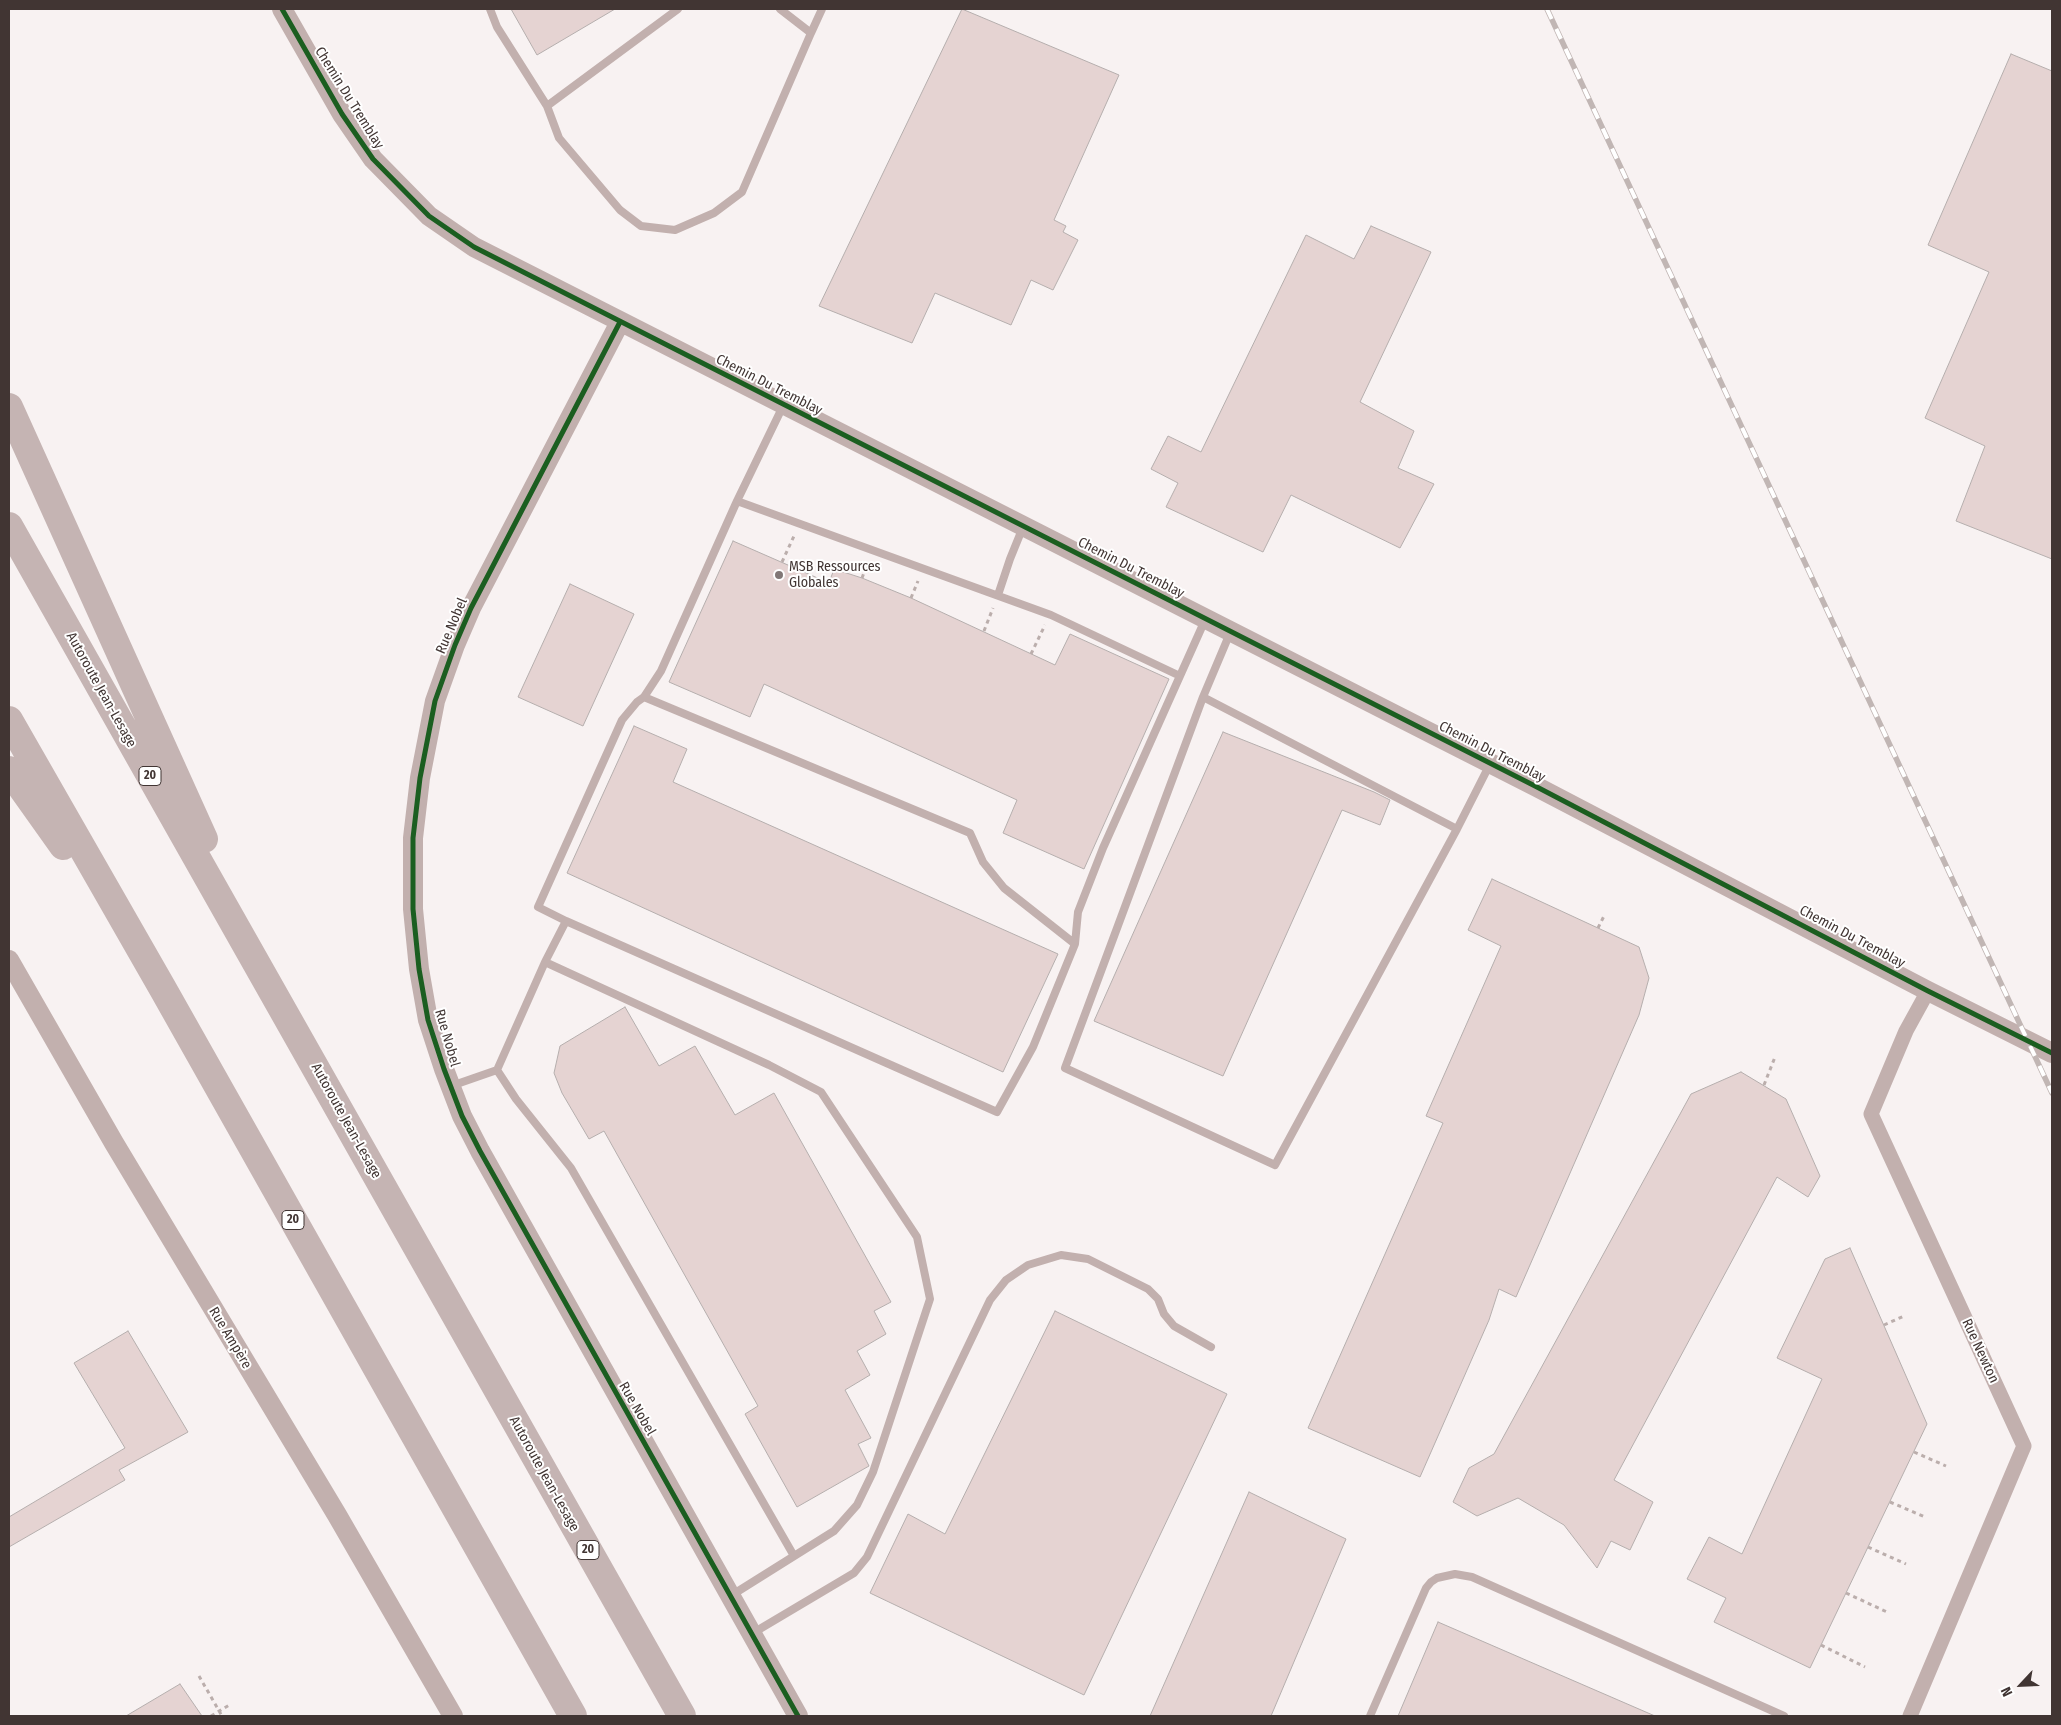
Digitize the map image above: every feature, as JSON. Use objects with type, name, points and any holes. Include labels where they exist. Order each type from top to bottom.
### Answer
[{"type":"highway","points":[[9,407],[265,978]]},
{"type":"highway","name":"Autoroute Jean-Lesage","points":[[9,526],[682,1716]]},
{"type":"highway","name":"20","points":[[9,720],[573,1716]]},
{"type":"highway","points":[[9,770],[163,989]]},
{"type":"street","name":"Chemin Du Tremblay","points":[[282,9],[357,138],[373,160],[413,201],[444,228],[474,247],[1717,879],[2052,1053]]},
{"type":"street","name":"Rue Nobel","points":[[620,322],[471,608],[442,682],[427,739],[418,791],[413,838],[414,930],[421,987],[428,1020],[450,1086],[489,1169],[798,1716]]},
{"type":"street","name":"Rue Ampère","points":[[9,960],[114,1143],[342,1522],[453,1716]]},
{"type":"street","name":"Rue Newton","points":[[1910,1716],[2024,1446],[1871,1114],[1906,1031],[1928,990]]},
{"type":"lane","points":[[490,9],[497,27],[547,106],[559,138],[620,210],[641,226],[675,230],[714,213],[742,192],[822,9]]},
{"type":"lane","points":[[547,106],[678,9]]},
{"type":"lane","points":[[780,9],[811,33]]},
{"type":"lane","points":[[783,405],[737,501],[661,671],[644,697],[636,702],[622,720],[538,906],[566,921],[997,1112],[1033,1047],[1075,944],[1078,912],[1100,857],[1206,619]]},
{"type":"lane","points":[[737,501],[1051,614],[1180,676]]},
{"type":"lane","points":[[998,596],[1010,559],[1024,526]]},
{"type":"lane","points":[[1231,632],[1203,697],[1065,1068],[1275,1166],[1457,829],[1490,764]]},
{"type":"lane","points":[[644,697],[970,833],[983,862],[1004,888],[1075,944]]},
{"type":"lane","points":[[1203,697],[1457,829]]},
{"type":"lane","points":[[450,1086],[497,1070],[545,962],[566,921]]},
{"type":"lane","points":[[545,962],[769,1065],[821,1092],[917,1237],[930,1299],[873,1472],[858,1505],[834,1531],[730,1596]]},
{"type":"lane","points":[[497,1070],[516,1099],[571,1168],[794,1556]]},
{"type":"lane","points":[[751,1634],[854,1573],[867,1557],[990,1300],[1006,1280],[1028,1265],[1061,1255],[1088,1259],[1148,1289],[1158,1299],[1164,1314],[1174,1326],[1211,1347]]},
{"type":"lane","points":[[1370,1716],[1426,1588],[1437,1578],[1455,1574],[1472,1577],[1784,1716]]},
{"type":"path","points":[[782,562],[788,550]]},
{"type":"path","points":[[911,598],[914,592]]},
{"type":"path","points":[[984,631],[988,620]]},
{"type":"path","points":[[1031,654],[1038,638]]},
{"type":"path","points":[[1598,928],[1605,914]]},
{"type":"path","points":[[1764,1085],[1775,1057]]},
{"type":"path","points":[[1884,1324],[1904,1316]]},
{"type":"path","points":[[1914,1452],[1946,1466]]},
{"type":"path","points":[[1890,1502],[1925,1517]]},
{"type":"path","points":[[1868,1547],[1906,1564]]},
{"type":"path","points":[[1846,1593],[1887,1612]]},
{"type":"path","points":[[1821,1645],[1865,1667]]},
{"type":"path","points":[[199,1676],[222,1716]]},
{"type":"path","points":[[210,1716],[231,1704]]},
{"type":"building","points":[[511,9],[615,9],[537,55]]},
{"type":"building","points":[[962,9],[1119,75],[1054,220],[1066,226],[1063,232],[1078,240],[1053,290],[1031,280],[1011,325],[935,293],[912,343],[819,306]]},
{"type":"building","points":[[2011,54],[2052,71],[2052,559],[1956,521],[1985,446],[1925,418],[1989,272],[1928,245]]},
{"type":"building","points":[[1371,226],[1431,252],[1360,402],[1414,431],[1398,468],[1434,484],[1400,548],[1291,495],[1263,552],[1166,507],[1178,483],[1151,469],[1168,436],[1201,452],[1306,235],[1354,259]]},
{"type":"building","points":[[733,541],[829,583],[834,569],[862,578],[911,598],[1055,665],[1070,634],[1169,679],[1084,869],[1003,833],[1017,800],[764,684],[750,717],[669,682]]},
{"type":"building","points":[[570,584],[634,614],[583,726],[518,697]]},
{"type":"building","points":[[634,726],[687,749],[673,782],[1058,954],[1003,1072],[567,873]]},
{"type":"building","points":[[1223,732],[1390,800],[1380,825],[1342,810],[1223,1076],[1094,1021]]},
{"type":"building","points":[[1492,879],[1639,947],[1649,978],[1639,1015],[1516,1297],[1499,1289],[1489,1320],[1420,1477],[1308,1428],[1443,1123],[1426,1116],[1501,946],[1468,930]]},
{"type":"building","points":[[625,1007],[659,1066],[695,1046],[735,1115],[774,1093],[891,1302],[874,1311],[886,1334],[857,1351],[870,1375],[845,1390],[871,1438],[858,1444],[869,1466],[797,1507],[745,1414],[758,1406],[604,1131],[589,1139],[562,1093],[554,1073],[560,1046]]},
{"type":"building","points":[[1741,1072],[1786,1099],[1820,1176],[1808,1197],[1777,1177],[1614,1480],[1653,1502],[1630,1550],[1611,1541],[1597,1568],[1564,1525],[1518,1498],[1477,1516],[1453,1502],[1469,1468],[1494,1454],[1691,1094]]},
{"type":"building","points":[[1850,1248],[1927,1424],[1810,1668],[1714,1622],[1726,1598],[1687,1579],[1709,1537],[1742,1554],[1822,1379],[1777,1358],[1825,1259]]},
{"type":"building","points":[[1055,1311],[1227,1394],[1084,1695],[870,1593],[908,1514],[945,1534]]},
{"type":"building","points":[[128,1331],[188,1432],[119,1470],[125,1480],[9,1547],[9,1517],[125,1448],[74,1363]]},
{"type":"building","points":[[1249,1492],[1346,1539],[1271,1716],[1150,1716]]},
{"type":"building","points":[[1438,1622],[1655,1716],[1398,1716]]},
{"type":"building","points":[[180,1684],[202,1716],[126,1716]]},
{"type":"railway","points":[[1547,9],[2052,1093]]},
{"type":"cycle path","points":[[282,9],[342,114],[373,159],[429,216],[474,247],[1535,786],[1928,991],[2052,1053]]},
{"type":"cycle path","points":[[620,322],[471,608],[455,645],[435,701],[420,778],[413,838],[413,909],[419,969],[428,1020],[462,1116],[798,1716]]},
{"type":"place","name":"MSB Ressources Globales","points":[[779,575]]}]
